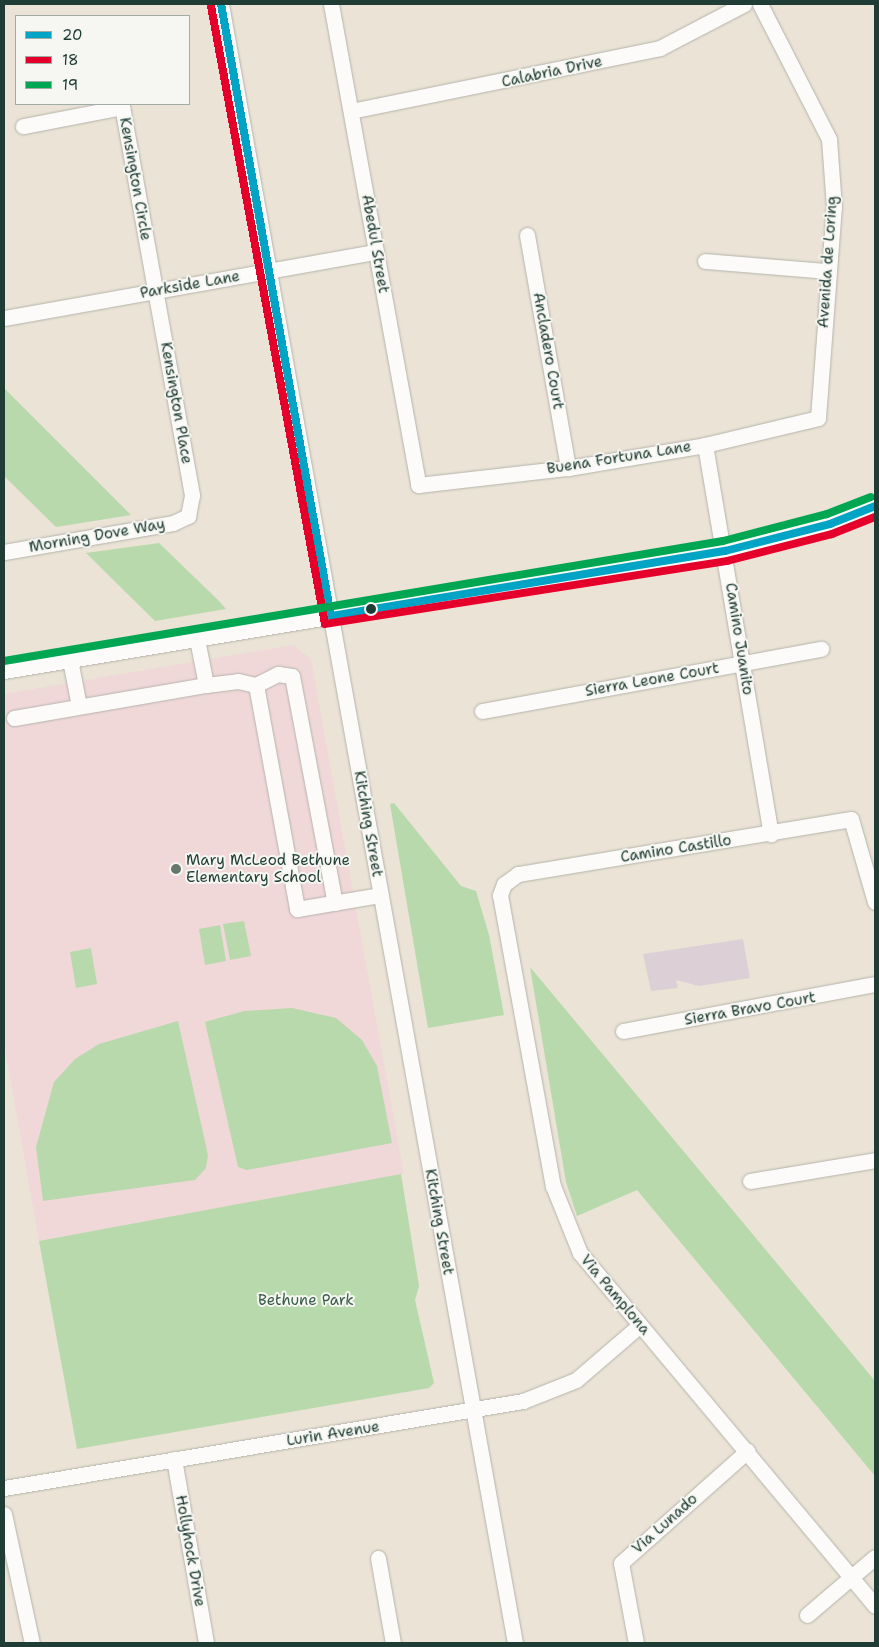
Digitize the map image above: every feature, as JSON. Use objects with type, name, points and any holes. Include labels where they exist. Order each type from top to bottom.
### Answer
[{"type":"street","name":"Kitching Street","points":[[221,4],[516,1643]]},
{"type":"street","name":"Abedul Street","points":[[331,4],[418,485]]},
{"type":"street","name":"Calabria Drive","points":[[351,111],[660,48],[744,4]]},
{"type":"street","name":"Avenida de Loring","points":[[760,4],[829,139],[834,207],[827,271],[818,418]]},
{"type":"street","name":"Kensington Circle","points":[[23,126],[122,107],[155,291]]},
{"type":"street","name":"Ancladero Court","points":[[527,235],[568,468]]},
{"type":"street","name":"Parkside Lane","points":[[4,318],[376,252]]},
{"type":"street","points":[[705,261],[827,271]]},
{"type":"street","name":"Kensington Place","points":[[155,291],[192,495],[188,516]]},
{"type":"street","name":"Buena Fortuna Lane","points":[[418,485],[568,468],[705,445],[818,418]]},
{"type":"street","name":"Camino Juanito","points":[[705,445],[725,551],[771,834]]},
{"type":"street","points":[[4,671],[725,551],[821,527],[875,506]]},
{"type":"street","name":"Morning Dove Way","points":[[4,552],[173,523],[188,516]]},
{"type":"street","points":[[197,639],[206,685]]},
{"type":"street","name":"Sierra Leone Court","points":[[482,711],[821,649]]},
{"type":"street","points":[[70,660],[79,706]]},
{"type":"street","points":[[14,718],[206,685],[238,681],[256,685],[278,674],[292,676],[334,903]]},
{"type":"street","points":[[256,685],[296,909],[381,895]]},
{"type":"street","name":"Camino Castillo","points":[[504,884],[518,874],[771,834],[851,819],[875,902]]},
{"type":"street","name":"Via Pamplona","points":[[504,884],[500,895],[553,1186],[580,1253],[875,1606]]},
{"type":"street","name":"Sierra Bravo Court","points":[[623,1031],[875,984]]},
{"type":"street","points":[[750,1181],[875,1160]]},
{"type":"street","name":"Lurin Avenue","points":[[4,1488],[473,1411],[523,1401],[576,1380],[640,1325]]},
{"type":"street","name":"Via Lunado","points":[[636,1643],[622,1563],[747,1451]]},
{"type":"street","name":"Hollyhock Drive","points":[[174,1459],[206,1643]]},
{"type":"street","points":[[4,1514],[32,1643]]},
{"type":"street","points":[[807,1615],[875,1557]]},
{"type":"street","points":[[378,1558],[393,1643]]},
{"type":"shaded area","name":"Mary McLeod Bethune Elementary School","points":[[293,645],[311,659],[404,1174],[39,1241],[4,1043],[4,694]]},
{"type":"green space","points":[[4,388],[131,515],[56,527],[4,476]]},
{"type":"green space","points":[[159,543],[226,609],[155,621],[86,553]]},
{"type":"green space","points":[[394,803],[461,886],[476,891],[489,935],[504,1015],[428,1028],[390,804]]},
{"type":"green space","points":[[244,921],[251,956],[230,960],[223,924]]},
{"type":"green space","points":[[220,925],[226,961],[205,965],[199,929]]},
{"type":"green space","points":[[91,948],[97,984],[76,988],[70,952]]},
{"type":"green space","points":[[530,967],[875,1381],[875,1476],[637,1190],[577,1216],[566,1182]]},
{"type":"green space","points":[[292,1008],[336,1018],[362,1040],[377,1066],[392,1143],[247,1170],[238,1167],[205,1022],[244,1011]]},
{"type":"green space","points":[[178,1021],[208,1155],[206,1168],[195,1180],[43,1201],[36,1147],[54,1082],[75,1059],[99,1044]]},
{"type":"green space","name":"Bethune Park","points":[[401,1174],[419,1286],[415,1300],[434,1383],[429,1388],[77,1449],[39,1241]]},
{"type":"building","points":[[743,939],[750,978],[699,986],[676,980],[678,988],[651,991],[643,954]]},
{"type":"transit line","name":"20","points":[[221,4],[331,616],[725,551],[830,524],[875,506]]},
{"type":"transit line","name":"18","points":[[211,6],[325,624],[727,561],[832,534],[875,517]]},
{"type":"transit line","name":"19","points":[[4,661],[723,541],[827,514],[871,497]]},
{"type":"place","name":"Mary McLeod Bethune Elementary School","points":[[176,869]]}]
